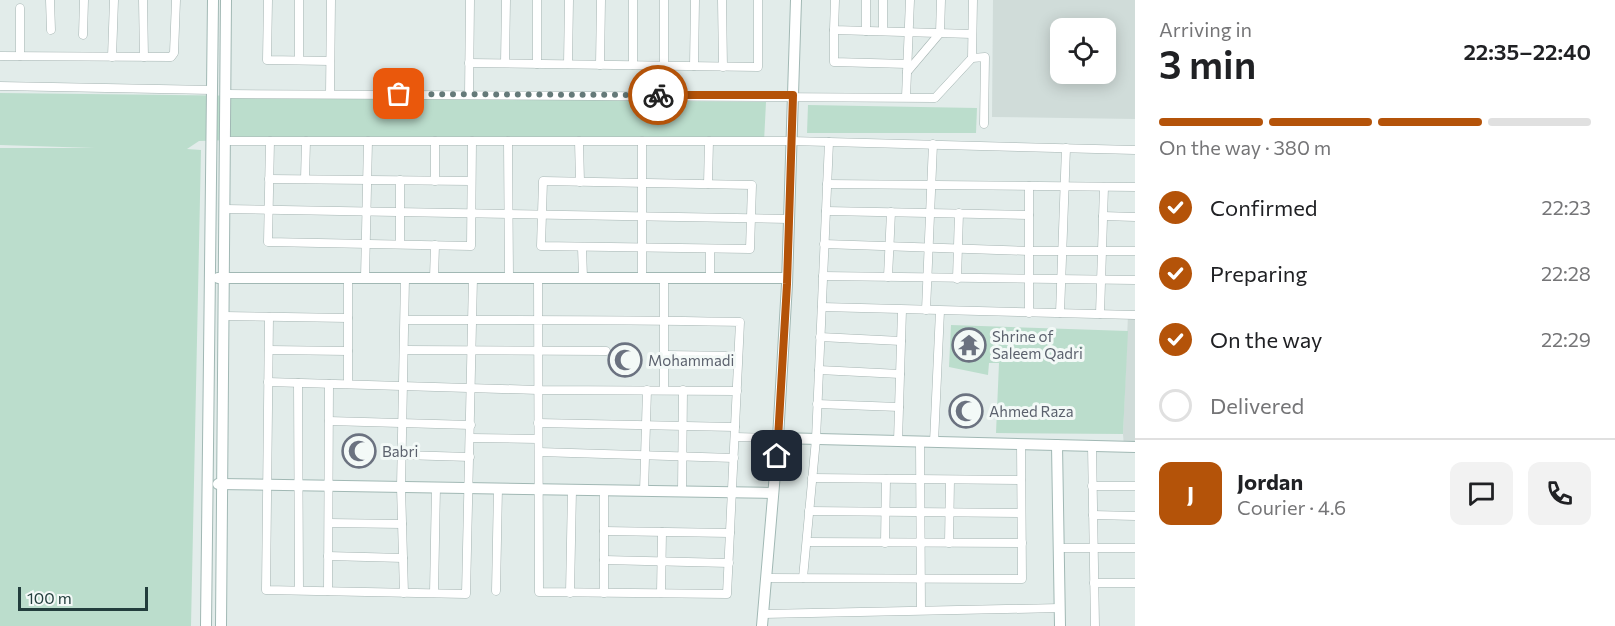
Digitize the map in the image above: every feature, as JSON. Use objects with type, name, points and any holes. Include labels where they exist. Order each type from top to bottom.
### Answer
[{"type":"street","points":[[50,0],[51,30]]},
{"type":"street","points":[[83,35],[84,0]]},
{"type":"street","points":[[112,57],[114,0]]},
{"type":"street","points":[[143,0],[144,57]]},
{"type":"street","points":[[0,56],[171,57],[174,53],[176,0]]},
{"type":"street","points":[[206,626],[213,0]]},
{"type":"street","points":[[221,626],[226,0]]},
{"type":"street","points":[[268,0],[267,60],[330,61]]},
{"type":"street","points":[[299,0],[299,60]]},
{"type":"street","points":[[330,94],[331,0]]},
{"type":"street","points":[[469,95],[470,0]]},
{"type":"street","points":[[505,63],[506,0]]},
{"type":"street","points":[[537,0],[537,64]]},
{"type":"street","points":[[568,64],[569,0]]},
{"type":"street","points":[[600,65],[601,0]]},
{"type":"street","points":[[633,0],[633,65]]},
{"type":"street","points":[[664,0],[664,66]]},
{"type":"street","points":[[694,66],[695,0]]},
{"type":"street","points":[[722,0],[723,67]]},
{"type":"street","points":[[469,63],[758,67],[758,0]]},
{"type":"street","points":[[762,626],[778,438],[787,278],[796,0]]},
{"type":"street","points":[[835,0],[834,62],[907,68]]},
{"type":"street","points":[[866,0],[866,31]]},
{"type":"street","points":[[883,0],[883,31]]},
{"type":"street","points":[[906,97],[910,0]]},
{"type":"street","points":[[907,68],[940,33],[941,0]]},
{"type":"street","points":[[227,94],[793,95],[935,98],[972,57],[973,0]]},
{"type":"street","points":[[20,8],[20,56]]},
{"type":"street","points":[[834,30],[972,34]]},
{"type":"street","points":[[972,57],[985,57],[984,124]]},
{"type":"street","points":[[0,86],[212,90]]},
{"type":"street","points":[[226,141],[791,141],[1135,150]]},
{"type":"street","points":[[270,141],[268,242],[471,246],[472,141]]},
{"type":"street","points":[[305,179],[306,141]]},
{"type":"street","points":[[365,279],[368,141]]},
{"type":"street","points":[[435,141],[435,181]]},
{"type":"street","points":[[508,141],[509,278]]},
{"type":"street","points":[[579,141],[580,182]]},
{"type":"street","points":[[642,141],[642,278]]},
{"type":"street","points":[[708,184],[709,141]]},
{"type":"street","points":[[803,578],[816,439],[830,142]]},
{"type":"street","points":[[926,310],[933,144]]},
{"type":"street","points":[[1060,313],[1066,148]]},
{"type":"street","points":[[269,179],[471,181]]},
{"type":"street","points":[[400,180],[400,244]]},
{"type":"street","points":[[543,181],[580,182],[752,185],[750,249],[542,246],[543,181]]},
{"type":"street","points":[[827,184],[1135,188]]},
{"type":"street","points":[[1029,186],[1029,313]]},
{"type":"street","points":[[1100,314],[1104,187]]},
{"type":"street","points":[[225,209],[789,219]]},
{"type":"street","points":[[826,211],[1029,215]]},
{"type":"street","points":[[888,277],[891,212]]},
{"type":"street","points":[[957,279],[959,213]]},
{"type":"street","points":[[1103,216],[1135,217]]},
{"type":"street","points":[[824,244],[1029,251],[1135,251]]},
{"type":"street","points":[[434,279],[435,245]]},
{"type":"street","points":[[582,247],[583,278]]},
{"type":"street","points":[[710,249],[710,278]]},
{"type":"street","points":[[823,276],[1135,280]]},
{"type":"street","points":[[209,278],[787,278]]},
{"type":"street","points":[[348,278],[348,384]]},
{"type":"street","points":[[404,593],[401,487],[405,278]]},
{"type":"street","points":[[269,316],[266,590],[466,594],[473,388],[473,278]]},
{"type":"street","points":[[405,320],[538,320],[664,320],[740,322],[727,594],[539,592],[538,452],[538,320],[538,278]]},
{"type":"street","points":[[664,278],[664,390]]},
{"type":"street","points":[[822,307],[1135,315]]},
{"type":"street","points":[[898,441],[902,310]]},
{"type":"street","points":[[934,442],[940,311]]},
{"type":"street","points":[[224,316],[348,318]]},
{"type":"street","points":[[820,337],[901,341]]},
{"type":"street","points":[[269,350],[348,351]]},
{"type":"street","points":[[405,350],[606,351]]},
{"type":"street","points":[[664,355],[738,356]]},
{"type":"street","points":[[819,370],[900,374]]},
{"type":"street","points":[[268,382],[538,390],[737,391]]},
{"type":"street","points":[[298,383],[299,590]]},
{"type":"street","points":[[328,591],[329,384]]},
{"type":"street","points":[[644,491],[647,390]]},
{"type":"street","points":[[682,491],[683,390]]},
{"type":"street","points":[[817,404],[899,407]]},
{"type":"street","points":[[329,421],[471,425]]},
{"type":"street","points":[[538,423],[735,427]]},
{"type":"street","points":[[735,437],[1135,447]]},
{"type":"street","points":[[471,438],[538,438]]},
{"type":"street","points":[[920,442],[921,610]]},
{"type":"street","points":[[766,578],[1022,579],[1021,444]]},
{"type":"street","points":[[1057,445],[1060,626]]},
{"type":"street","points":[[1092,446],[1095,626]]},
{"type":"street","points":[[538,452],[734,458]]},
{"type":"street","points":[[402,455],[470,457]]},
{"type":"street","points":[[812,478],[1021,480]]},
{"type":"street","points":[[885,543],[886,479]]},
{"type":"street","points":[[949,543],[950,480]]},
{"type":"street","points":[[209,484],[773,493]]},
{"type":"street","points":[[1092,486],[1135,486]]},
{"type":"street","points":[[434,593],[435,487]]},
{"type":"street","points":[[496,591],[498,488]]},
{"type":"street","points":[[570,593],[572,490]]},
{"type":"street","points":[[604,490],[604,593]]},
{"type":"street","points":[[809,511],[1022,513]]},
{"type":"street","points":[[1093,515],[1135,516]]},
{"type":"street","points":[[329,523],[402,524]]},
{"type":"street","points":[[604,531],[730,533]]},
{"type":"street","points":[[661,593],[662,532]]},
{"type":"street","points":[[807,543],[1022,543]]},
{"type":"street","points":[[1059,548],[1135,548]]},
{"type":"street","points":[[328,556],[403,558]]},
{"type":"street","points":[[604,560],[729,563]]},
{"type":"street","points":[[1094,583],[1135,583]]},
{"type":"street","points":[[763,614],[1060,608]]},
{"type":"shaded area","points":[[993,0],[1135,0],[1135,119],[992,117]]},
{"type":"shaded area","points":[[1128,315],[1135,315],[1135,447],[1124,447],[1123,434]]},
{"type":"green space","points":[[0,93],[766,102],[764,142],[269,139],[199,141],[187,149],[201,150],[191,626],[0,626],[0,148],[95,148],[0,145]]},
{"type":"green space","points":[[808,105],[977,108],[976,133],[807,133]]},
{"type":"green space","points":[[951,325],[1128,331],[1123,434],[996,433],[999,363],[989,363],[988,375],[949,367]]},
{"type":"way so far","points":[[399,94],[658,95]]},
{"type":"place","name":"Shrine of Saleem Qadri","points":[[969,345]]},
{"type":"place","name":"Mohammadi","points":[[625,360]]},
{"type":"place","name":"Ahmed Raza","points":[[966,411]]},
{"type":"place","name":"Babri","points":[[359,451]]},
{"type":"route","points":[[658,95],[793,95],[787,284],[777,456]]}]
